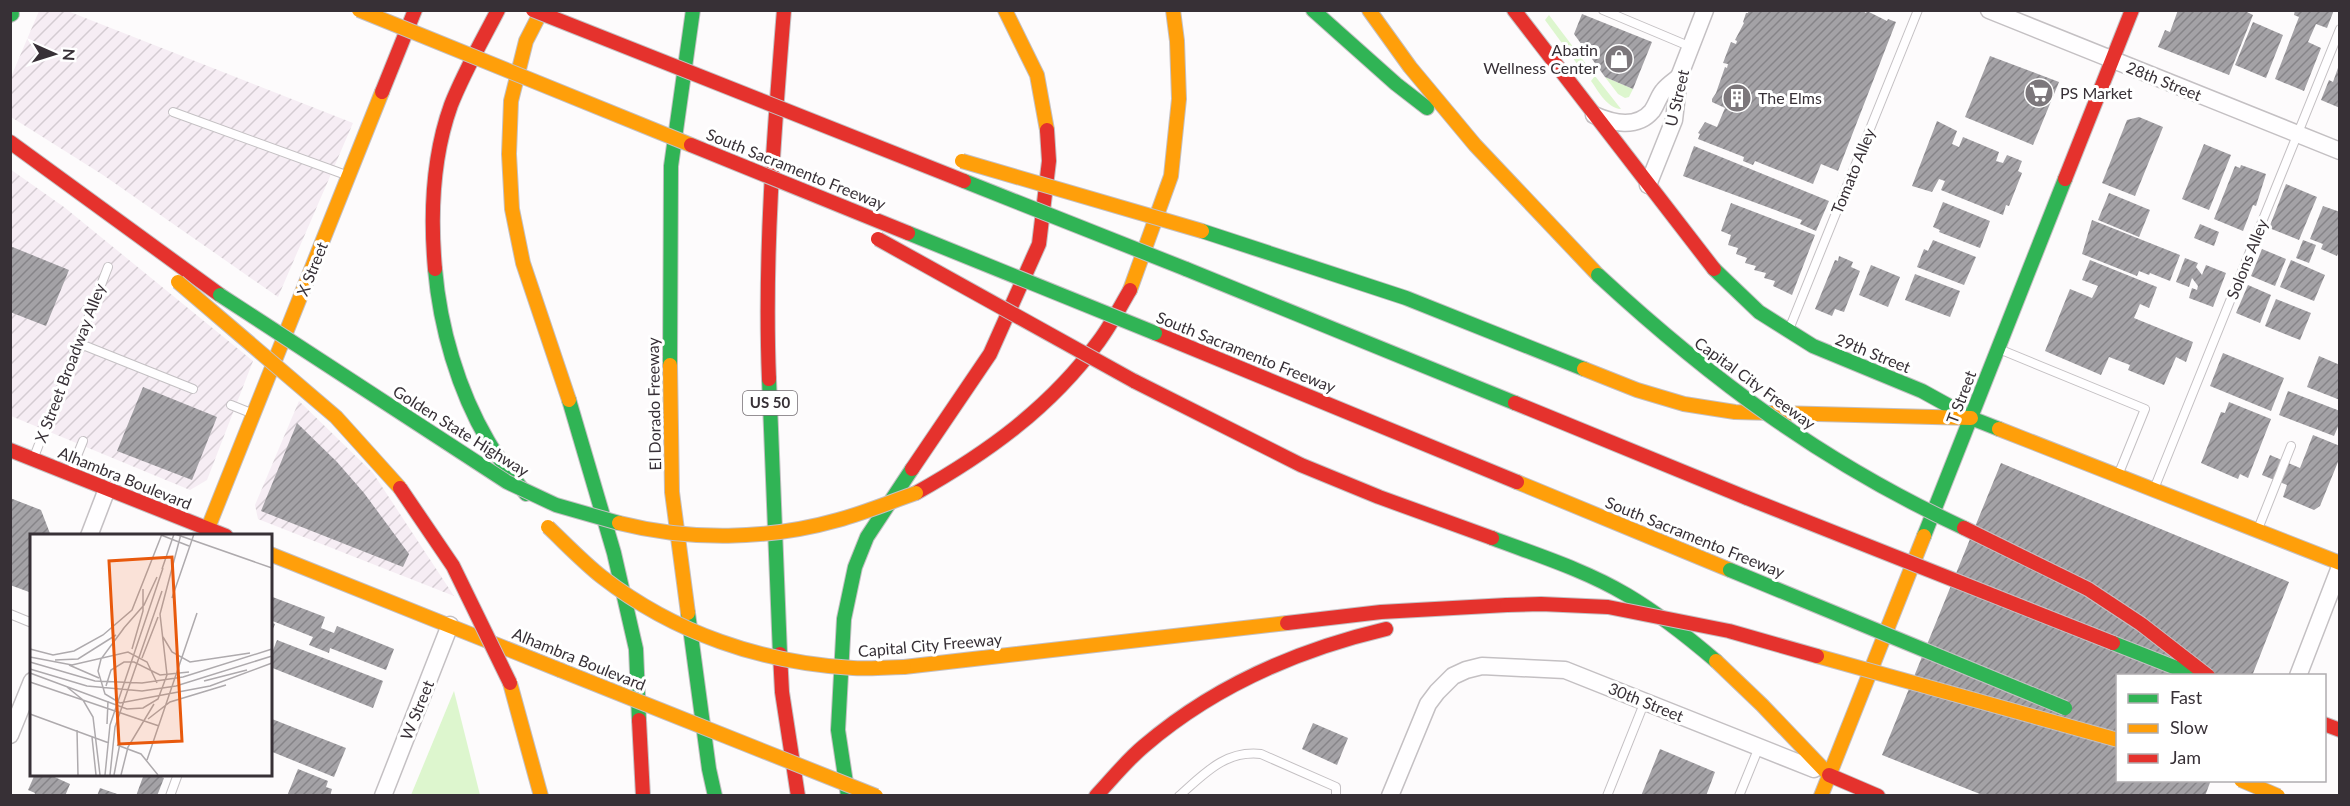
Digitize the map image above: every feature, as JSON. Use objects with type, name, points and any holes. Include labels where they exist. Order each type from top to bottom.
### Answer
[{"type":"main road","name":"South Sacramento Freeway","points":[[359,10],[1155,333],[2116,729]]},
{"type":"main road","name":"X Street","points":[[208,528],[415,10]]},
{"type":"main road","name":"Capital City Freeway","points":[[498,10],[460,82],[445,123],[435,166],[434,261],[445,332],[460,383],[482,432],[542,517],[602,577],[630,597],[700,634],[774,658],[855,669],[904,667],[1381,612],[1507,605]]},
{"type":"main road","points":[[533,10],[1186,269],[1747,498],[2192,674]]},
{"type":"main road","points":[[542,10],[526,41],[511,101],[509,154],[512,209],[523,263],[553,347],[593,478],[614,553],[636,649],[643,795]]},
{"type":"main road","points":[[687,42],[689,10]]},
{"type":"main road","name":"El Dorado Freeway","points":[[693,10],[687,42],[670,188],[669,336],[672,492],[713,795]]},
{"type":"main road","name":"US 50","points":[[784,10],[772,153],[767,333],[782,692],[798,795]]},
{"type":"main road","points":[[848,795],[838,730],[844,619],[855,567],[867,537],[990,354],[1039,244],[1049,161],[1047,122],[1037,75],[1005,10]]},
{"type":"main road","name":"Golden State Highway","points":[[10,142],[220,295],[507,482],[556,505],[594,517],[686,534],[726,537],[767,534],[838,520],[916,493],[967,464],[999,442],[1057,391],[1099,341],[1132,287],[1172,176],[1179,99],[1177,41],[1173,10]]},
{"type":"main road","points":[[1313,10],[1396,84],[1475,145]]},
{"type":"main road","name":"Capital City Freeway","points":[[1369,10],[1410,67],[1475,145],[1598,275],[1647,321],[1700,364],[1765,414],[1835,461],[1875,484],[2072,580],[2133,617],[2207,674]]},
{"type":"main road","name":"T Street","points":[[1821,795],[2132,10]]},
{"type":"main road","name":"29th Street","points":[[1520,15],[1710,266],[1759,312],[1788,332],[1813,346],[1922,391],[1971,418],[2340,565]]},
{"type":"main road","points":[[777,106],[914,147]]},
{"type":"main road","points":[[949,157],[1202,231],[1406,298],[1637,390],[1684,404],[1735,412],[1971,418]]},
{"type":"main road","points":[[759,172],[1134,381],[1252,442],[1357,489],[1595,578],[1636,600],[1676,626],[1713,655],[1747,688],[1828,776]]},
{"type":"main road","points":[[84,194],[178,282],[336,417],[401,489],[453,566],[510,685],[541,795]]},
{"type":"main road","name":"Alhambra Boulevard","points":[[10,450],[222,534]]},
{"type":"main road","name":"Alhambra Boulevard","points":[[272,555],[876,795]]},
{"type":"main road","points":[[1096,795],[1143,747],[1174,722],[1205,700],[1276,662],[1350,636],[1507,605],[1608,607],[1718,629],[2116,739]]},
{"type":"main road","points":[[2326,724],[2340,730]]},
{"type":"main road","name":"30th Street","points":[[1828,776],[1878,795]]},
{"type":"main road","points":[[2246,782],[2278,795]]},
{"type":"street","name":"U Street","points":[[1648,186],[1674,120],[1679,77],[1705,10]]},
{"type":"street","name":"28th Street","points":[[1989,10],[2340,151]]},
{"type":"street","points":[[1593,114],[1609,122],[1620,123],[1634,122],[1648,116],[1658,102],[1662,91],[1679,77]]},
{"type":"street","points":[[90,534],[107,489]]},
{"type":"street","points":[[2298,674],[2340,565]]},
{"type":"street","name":"W Street","points":[[383,795],[450,625]]},
{"type":"street","name":"30th Street","points":[[1390,795],[1423,714],[1437,692],[1453,676],[1482,666],[1565,670],[1828,776]]},
{"type":"street","points":[[10,735],[30,686]]},
{"type":"lane","points":[[1603,10],[1691,47]]},
{"type":"lane","name":"Tomato Alley","points":[[1788,332],[1918,10]]},
{"type":"lane","name":"Solons Alley","points":[[2154,490],[2340,29]]},
{"type":"lane","points":[[173,112],[349,176]]},
{"type":"lane","name":"X Street Broadway Alley","points":[[33,459],[108,267]]},
{"type":"lane","points":[[78,343],[194,389]]},
{"type":"lane","points":[[1998,349],[2145,409],[2118,476]]},
{"type":"lane","points":[[231,405],[254,414]]},
{"type":"lane","points":[[70,473],[83,441]]},
{"type":"lane","points":[[2257,530],[2291,446]]},
{"type":"lane","points":[[10,614],[30,622]]},
{"type":"lane","points":[[1607,795],[1645,701]]},
{"type":"lane","points":[[1739,795],[1759,747]]},
{"type":"lane","points":[[1179,795],[1219,762],[1254,753],[1336,787],[1335,795]]},
{"type":"lane","points":[[170,795],[177,776]]},
{"type":"shaded area","points":[[65,10],[353,123],[278,297],[103,175],[11,117],[11,77],[39,11]]},
{"type":"shaded area","points":[[10,169],[64,207],[253,361],[207,480],[190,490],[11,416]]},
{"type":"shaded area","points":[[299,401],[373,473],[454,596],[258,519],[255,505]]},
{"type":"green space","points":[[1549,15],[1589,68],[1586,76],[1545,20]]},
{"type":"green space","points":[[1595,76],[1621,109],[1607,103],[1591,81]]},
{"type":"green space","points":[[1605,77],[1633,89],[1629,97],[1625,98],[1618,94]]},
{"type":"green space","points":[[454,691],[480,795],[411,795]]},
{"type":"building","name":"The Elms","points":[[1749,10],[1861,10],[1887,21],[1888,19],[1896,22],[1838,171],[1821,164],[1813,184],[1755,161],[1753,165],[1743,161],[1744,157],[1698,139],[1700,134],[1698,133],[1705,122],[1717,127],[1725,108],[1712,102],[1712,99],[1725,67],[1727,68],[1728,64],[1723,63],[1731,42],[1736,44],[1735,40]]},
{"type":"building","points":[[2178,10],[2243,10],[2253,15],[2229,75],[2158,47],[2165,30],[2170,32]]},
{"type":"building","points":[[2295,10],[2334,10],[2327,28],[2316,24],[2308,42],[2321,48],[2304,91],[2275,79],[2299,17],[2294,15]]},
{"type":"building","name":"Abatin Wellness Center","points":[[1582,14],[1652,42],[1633,89],[1605,77],[1574,34]]},
{"type":"building","points":[[2253,22],[2283,35],[2266,78],[2235,65]]},
{"type":"building","points":[[1990,56],[2059,82],[2033,145],[1965,117]]},
{"type":"building","points":[[2339,65],[2340,108],[2321,100],[2329,80],[2333,82]]},
{"type":"building","points":[[2139,117],[2163,127],[2135,196],[2102,183],[2127,120]]},
{"type":"building","points":[[1937,121],[1957,131],[1952,144],[1959,147],[1963,137],[1999,152],[1996,161],[2003,163],[2007,155],[2022,161],[2018,171],[2022,173],[2003,215],[1941,190],[1945,181],[1939,179],[1932,192],[1912,186]]},
{"type":"building","points":[[2204,144],[2231,155],[2209,210],[2182,199]]},
{"type":"building","points":[[1694,146],[1829,201],[1816,231],[1800,224],[1802,220],[1683,176]]},
{"type":"building","points":[[2241,165],[2266,174],[2256,206],[2253,205],[2243,231],[2214,219],[2235,166],[2240,168]]},
{"type":"building","points":[[2286,184],[2317,197],[2299,240],[2269,228]]},
{"type":"building","points":[[2109,193],[2150,210],[2139,237],[2098,220]]},
{"type":"building","points":[[1943,202],[1990,221],[1980,248],[1939,232],[1940,230],[1933,227]]},
{"type":"building","points":[[1731,203],[1815,235],[1792,295],[1773,286],[1775,281],[1764,278],[1766,273],[1754,270],[1756,266],[1745,263],[1747,258],[1736,254],[1738,248],[1728,245],[1731,235],[1721,231]]},
{"type":"building","points":[[2323,206],[2340,212],[2340,248],[2337,256],[2321,249],[2323,244],[2310,239]]},
{"type":"building","points":[[2092,220],[2180,255],[2170,281],[2139,271],[2137,276],[2082,254]]},
{"type":"building","points":[[2200,224],[2219,232],[2214,246],[2194,238]]},
{"type":"building","points":[[1933,240],[1976,257],[1964,285],[1917,267],[1924,249],[1928,251]]},
{"type":"building","points":[[2303,240],[2316,245],[2309,263],[2296,258]]},
{"type":"building","points":[[10,246],[69,270],[46,326],[10,312]]},
{"type":"building","points":[[2262,249],[2286,259],[2275,286],[2251,276]]},
{"type":"building","points":[[1839,256],[1853,262],[1851,267],[1860,271],[1844,312],[1835,309],[1832,316],[1815,309],[1835,260],[1838,261]]},
{"type":"building","points":[[2185,258],[2198,263],[2196,267],[2202,275],[2206,265],[2226,273],[2213,307],[2189,298],[2192,288],[2197,290],[2198,286],[2192,278],[2189,287],[2176,282]]},
{"type":"building","points":[[2090,260],[2157,287],[2149,308],[2140,304],[2134,318],[2193,342],[2186,362],[2176,357],[2164,385],[2128,370],[2130,365],[2109,357],[2101,375],[2045,351],[2070,289],[2092,298],[2098,286],[2082,280]]},
{"type":"building","points":[[2291,260],[2325,275],[2314,301],[2280,287]]},
{"type":"building","points":[[1871,265],[1900,277],[1888,307],[1859,295]]},
{"type":"building","points":[[1915,274],[1960,291],[1950,317],[1905,300]]},
{"type":"building","points":[[2248,285],[2271,295],[2260,323],[2236,313]]},
{"type":"building","points":[[2276,299],[2311,313],[2300,340],[2265,326]]},
{"type":"building","points":[[2223,353],[2284,378],[2271,411],[2210,386]]},
{"type":"building","points":[[2319,356],[2340,365],[2340,400],[2307,387]]},
{"type":"building","points":[[143,387],[217,417],[192,480],[117,451]]},
{"type":"building","points":[[2288,391],[2340,411],[2340,422],[2334,436],[2279,415]]},
{"type":"building","points":[[2229,402],[2271,419],[2248,478],[2240,474],[2238,479],[2201,463],[2221,412],[2225,413]]},
{"type":"building","points":[[297,423],[337,462],[364,493],[409,554],[403,567],[261,511]]},
{"type":"building","points":[[2313,435],[2340,446],[2340,457],[2320,506],[2314,510],[2283,497],[2287,485],[2262,475],[2270,455],[2300,468]]},
{"type":"building","points":[[2001,463],[2289,582],[2253,674],[2116,674],[2116,782],[2210,782],[2205,796],[1985,796],[1882,755]]},
{"type":"building","points":[[10,498],[41,510],[50,534],[30,534],[29,592],[10,585]]},
{"type":"building","points":[[272,597],[325,617],[321,628],[334,633],[337,626],[394,649],[386,670],[330,648],[329,653],[309,645],[313,637],[272,621]]},
{"type":"building","points":[[277,640],[383,681],[373,708],[272,668],[272,653]]},
{"type":"building","points":[[272,719],[346,748],[334,777],[272,752]]},
{"type":"building","points":[[1313,723],[1348,738],[1337,765],[1302,749]]},
{"type":"building","points":[[1660,749],[1715,772],[1706,796],[1641,796]]},
{"type":"building","points":[[298,769],[328,781],[326,787],[332,789],[330,796],[287,796]]},
{"type":"building","points":[[34,776],[52,776],[70,784],[65,796],[34,796],[35,793],[28,790]]},
{"type":"building","points":[[143,776],[164,778],[157,796],[136,796]]},
{"type":"building","points":[[100,788],[120,795],[120,796],[97,796]]},
{"type":"traffic: fast","points":[[670,365],[671,166],[693,10]]},
{"type":"traffic: fast","points":[[1313,10],[1396,84],[1427,108]]},
{"type":"traffic: fast","points":[[1924,536],[2065,179]]},
{"type":"traffic: fast","points":[[964,181],[1186,269]]},
{"type":"traffic: fast","points":[[1202,231],[1406,298],[1584,369]]},
{"type":"traffic: fast","points":[[908,233],[1155,333]]},
{"type":"traffic: fast","points":[[435,269],[441,313],[459,379],[477,421],[492,448],[526,494]]},
{"type":"traffic: fast","points":[[1186,269],[1515,403]]},
{"type":"traffic: fast","points":[[1714,269],[1759,312],[1813,346],[1922,391],[1971,418],[1999,429]]},
{"type":"traffic: fast","points":[[1598,275],[1684,350],[1771,416],[1863,476],[1964,528]]},
{"type":"traffic: fast","points":[[220,295],[507,482],[556,505],[619,523]]},
{"type":"traffic: fast","points":[[769,379],[780,654]]},
{"type":"traffic: fast","points":[[569,400],[614,553],[636,649],[639,720]]},
{"type":"traffic: fast","points":[[848,796],[838,730],[844,619],[855,567],[867,537],[912,469]]},
{"type":"traffic: fast","points":[[1492,538],[1611,586],[1662,618],[1716,661]]},
{"type":"traffic: fast","points":[[1730,570],[2065,708]]},
{"type":"traffic: fast","points":[[688,613],[709,769],[715,796]]},
{"type":"traffic: fast","points":[[2113,643],[2189,673]]},
{"type":"traffic: slow","points":[[359,10],[691,145]]},
{"type":"traffic: slow","points":[[542,10],[526,41],[511,101],[509,154],[512,209],[523,263],[569,400]]},
{"type":"traffic: slow","points":[[1005,10],[1037,75],[1047,130]]},
{"type":"traffic: slow","points":[[1130,290],[1171,176],[1179,99],[1177,41],[1173,10]]},
{"type":"traffic: slow","points":[[1369,10],[1410,67],[1475,145],[1598,275]]},
{"type":"traffic: slow","points":[[208,528],[382,92]]},
{"type":"traffic: slow","points":[[962,161],[1202,231]]},
{"type":"traffic: slow","points":[[178,282],[336,417],[400,488]]},
{"type":"traffic: slow","points":[[670,365],[672,492],[688,613]]},
{"type":"traffic: slow","points":[[1584,369],[1637,390],[1684,404],[1735,412],[1971,418]]},
{"type":"traffic: slow","points":[[1999,429],[2340,563]]},
{"type":"traffic: slow","points":[[1517,482],[1730,570]]},
{"type":"traffic: slow","points":[[619,523],[673,533],[728,536],[756,534],[811,527],[867,511],[916,493]]},
{"type":"traffic: slow","points":[[548,527],[602,577],[630,597],[659,614],[720,642],[786,660],[819,665],[859,668],[904,667]]},
{"type":"traffic: slow","points":[[1821,796],[1924,536]]},
{"type":"traffic: slow","points":[[272,555],[560,670]]},
{"type":"traffic: slow","points":[[904,667],[1287,623]]},
{"type":"traffic: slow","points":[[1817,656],[2116,739]]},
{"type":"traffic: slow","points":[[1716,661],[1829,775]]},
{"type":"traffic: slow","points":[[560,670],[876,796]]},
{"type":"traffic: slow","points":[[510,683],[541,796]]},
{"type":"traffic: slow","points":[[2246,782],[2278,796]]},
{"type":"traffic: jam","points":[[382,92],[415,10]]},
{"type":"traffic: jam","points":[[435,269],[433,206],[440,145],[451,105],[498,10]]},
{"type":"traffic: jam","points":[[533,10],[964,181]]},
{"type":"traffic: jam","points":[[769,379],[769,241],[784,10]]},
{"type":"traffic: jam","points":[[1514,10],[1714,269]]},
{"type":"traffic: jam","points":[[2065,179],[2132,10]]},
{"type":"traffic: jam","points":[[912,469],[990,354],[1039,244],[1049,161],[1047,130]]},
{"type":"traffic: jam","points":[[10,142],[220,295]]},
{"type":"traffic: jam","points":[[691,145],[908,233]]},
{"type":"traffic: jam","points":[[878,239],[1134,381]]},
{"type":"traffic: jam","points":[[916,493],[968,462],[1038,408],[1060,387],[1099,341],[1130,290]]},
{"type":"traffic: jam","points":[[1155,333],[1517,482]]},
{"type":"traffic: jam","points":[[1134,381],[1301,465],[1379,497],[1492,538]]},
{"type":"traffic: jam","points":[[1515,403],[1747,498]]},
{"type":"traffic: jam","points":[[10,450],[221,534]]},
{"type":"traffic: jam","points":[[400,488],[453,566],[510,683]]},
{"type":"traffic: jam","points":[[1747,498],[2113,643]]},
{"type":"traffic: jam","points":[[1964,528],[2088,589],[2141,624],[2205,674]]},
{"type":"traffic: jam","points":[[1287,623],[1381,612],[1507,605]]},
{"type":"traffic: jam","points":[[1507,605],[1608,607],[1729,631],[1817,656]]},
{"type":"traffic: jam","points":[[1096,796],[1144,746],[1199,705],[1228,688],[1289,659],[1386,629]]},
{"type":"traffic: jam","points":[[780,654],[782,692],[798,796]]},
{"type":"traffic: jam","points":[[639,720],[643,796]]},
{"type":"traffic: jam","points":[[2326,725],[2340,730]]},
{"type":"traffic: jam","points":[[1829,775],[1878,796]]},
{"type":"place","name":"Abatin Wellness Center","points":[[1619,59]]},
{"type":"place","name":"PS Market","points":[[2039,93]]},
{"type":"place","name":"The Elms","points":[[1737,98]]}]
